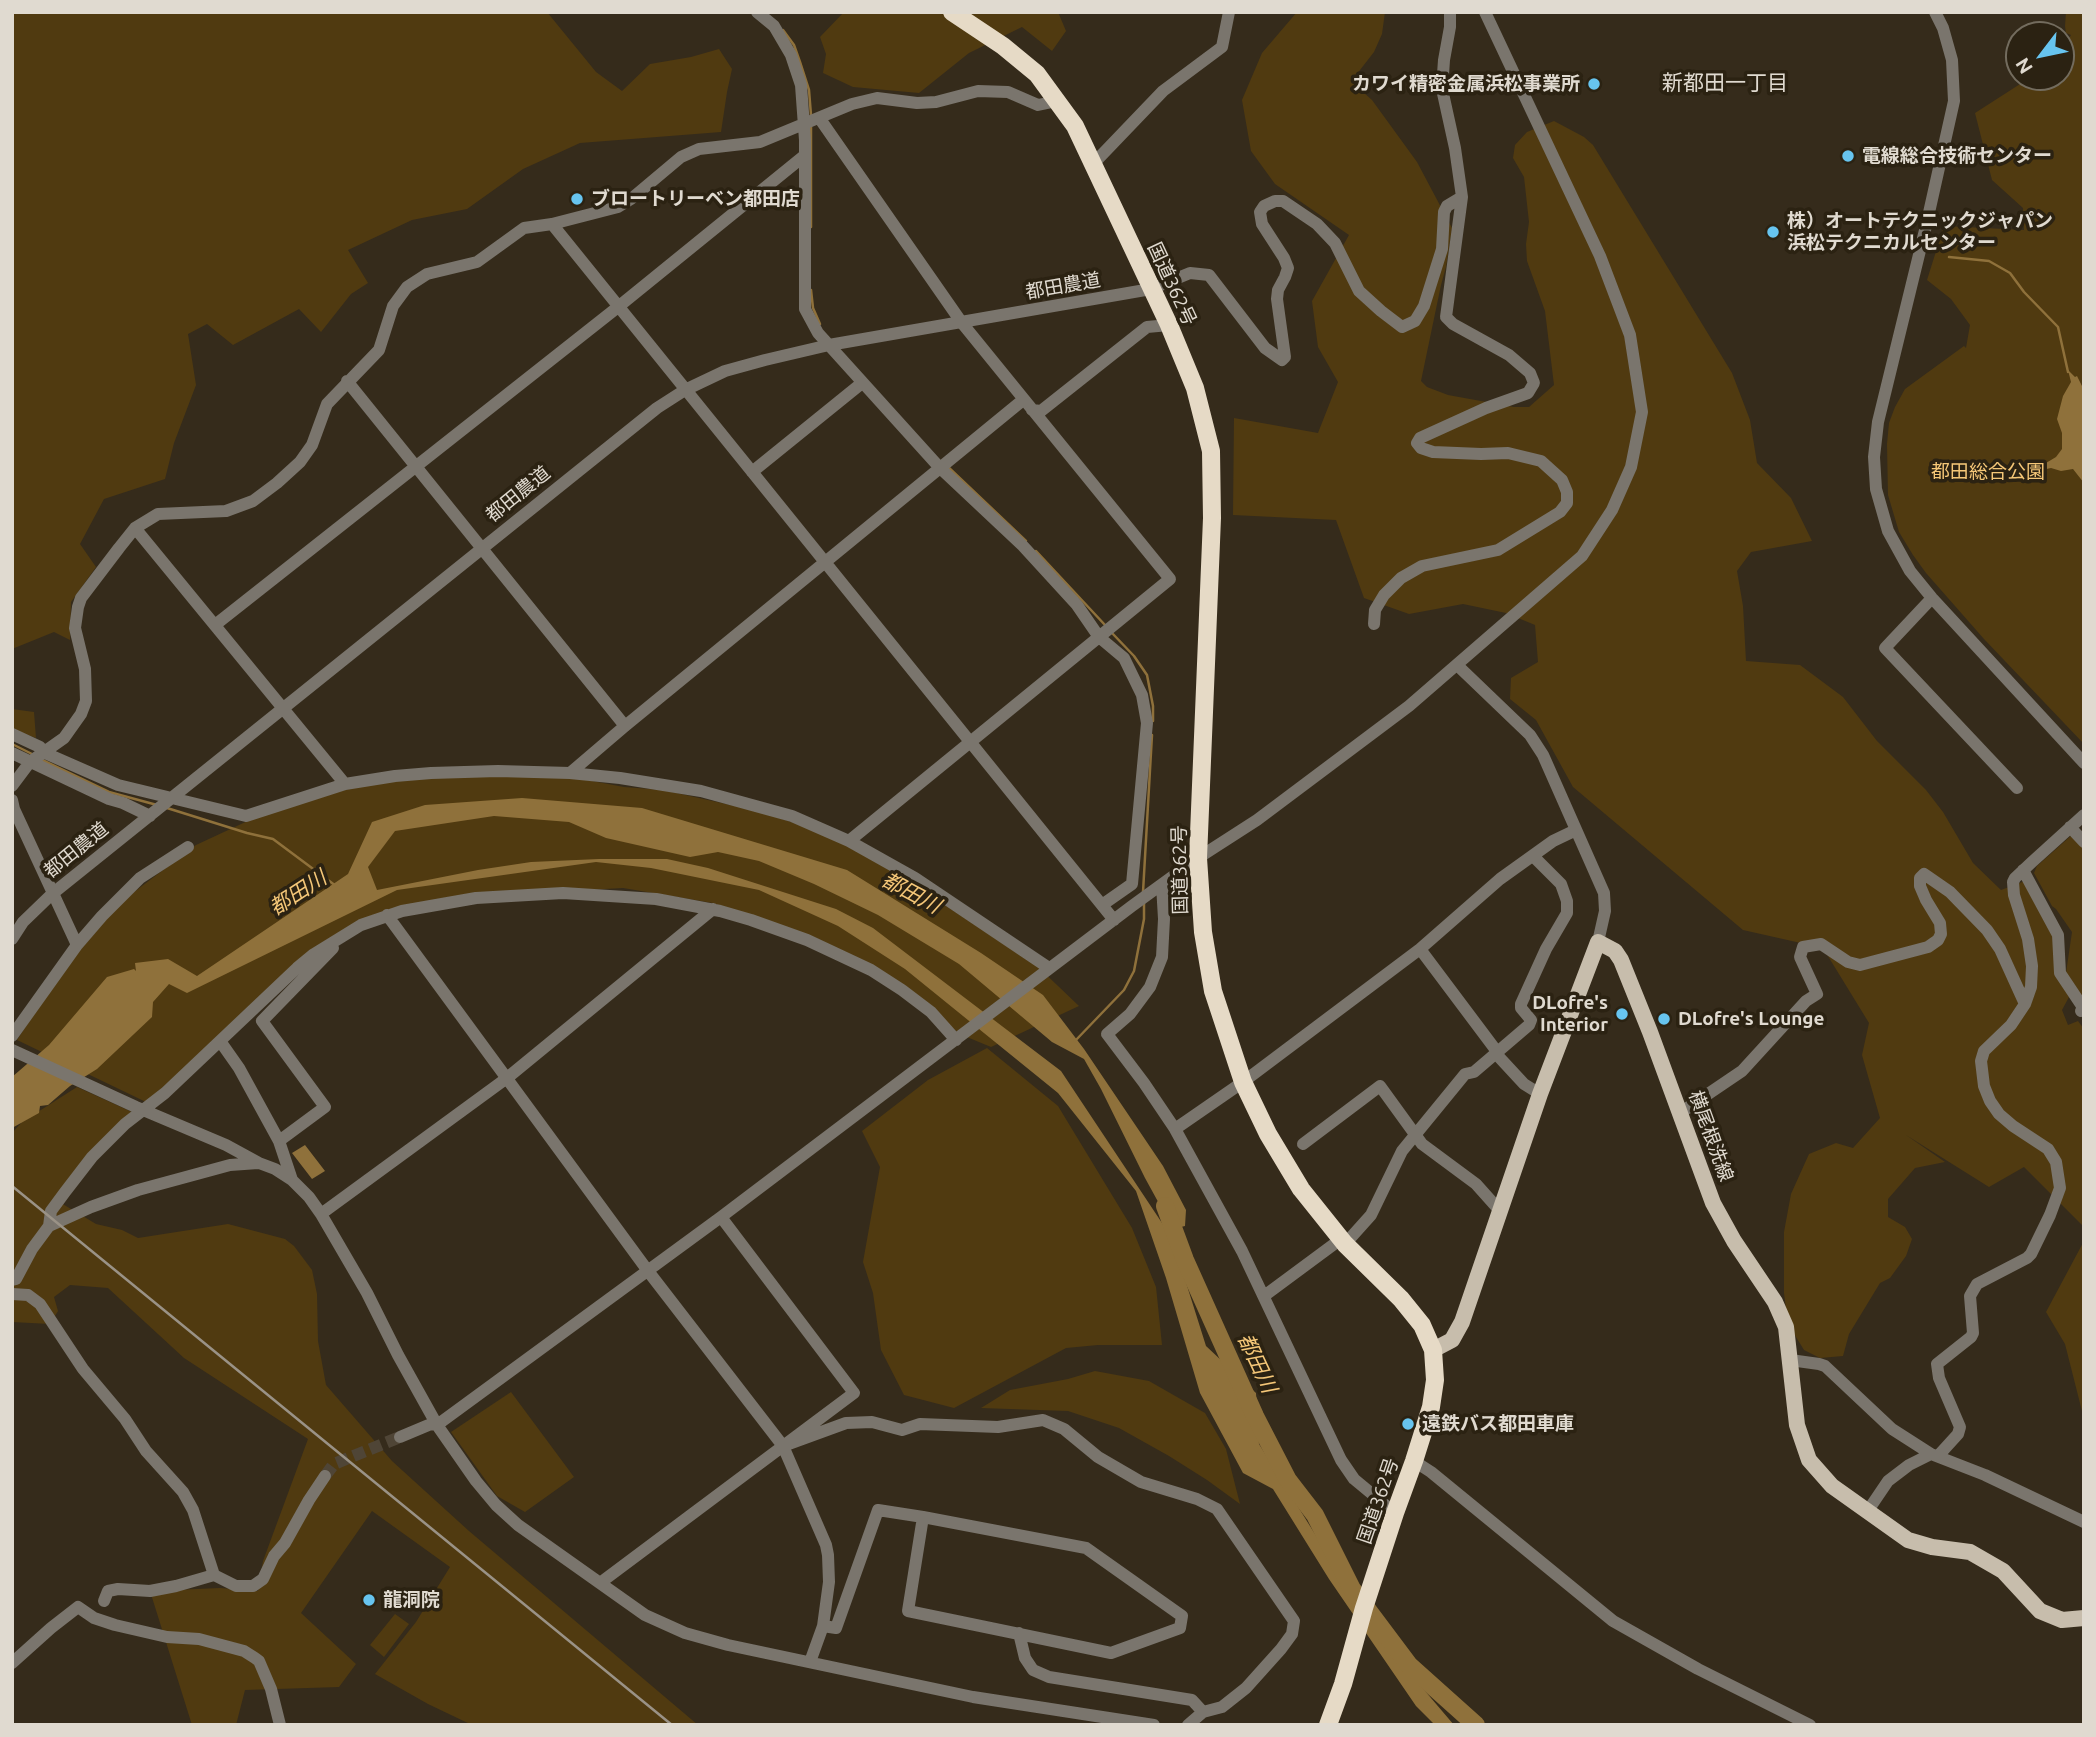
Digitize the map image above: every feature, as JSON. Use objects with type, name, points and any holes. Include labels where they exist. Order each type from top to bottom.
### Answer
[{"type":"highway","name":"国道362号","points":[[952,12],[1003,46],[1037,74],[1075,126],[1169,325],[1195,388],[1211,451],[1213,518],[1198,858],[1203,932],[1213,991],[1243,1082],[1268,1134],[1301,1189],[1343,1242],[1401,1299],[1422,1325],[1433,1350],[1435,1380],[1431,1407],[1328,1725]]},
{"type":"main road","points":[[1433,1350],[1452,1340],[1462,1322],[1540,1094],[1598,942]]},
{"type":"main road","name":"横尾根洗線","points":[[1598,942],[1615,951],[1621,960],[1713,1203],[1734,1241],[1775,1302],[1786,1327],[1797,1424],[1809,1460],[1832,1486],[1908,1540],[1932,1547],[1970,1552],[2003,1571],[2040,1611],[2062,1620],[2084,1618]]},
{"type":"street","points":[[757,12],[774,26],[791,55],[812,122],[962,323],[1170,579],[849,841]]},
{"type":"street","points":[[1094,163],[1163,91],[1222,47],[1229,12]]},
{"type":"street","points":[[1374,624],[1375,610],[1384,595],[1401,578],[1422,566],[1498,550],[1560,512],[1567,503],[1567,492],[1562,480],[1541,461],[1508,453],[1433,452],[1421,448],[1417,443],[1420,438],[1486,408],[1528,393],[1534,383],[1530,373],[1509,355],[1452,324],[1447,317],[1462,197],[1442,89],[1450,12]]},
{"type":"street","points":[[400,1437],[437,1424],[721,1217],[1132,906],[1268,812],[1409,706],[1582,556],[1612,510],[1631,467],[1642,412],[1630,335],[1600,256],[1485,12]]},
{"type":"street","points":[[1935,12],[1943,28],[1952,60],[1954,101],[1881,409],[1874,457],[1876,489],[1888,531],[1910,571],[2084,763]]},
{"type":"street","points":[[12,786],[38,758],[64,738],[81,714],[86,701],[85,669],[75,628],[81,598],[135,528],[158,514],[226,511],[253,501],[277,483],[300,462],[312,445],[327,404],[379,350],[393,306],[407,287],[427,274],[477,262],[524,228],[618,207],[681,157],[699,149],[760,142],[852,104],[877,98],[917,103],[936,102],[978,91],[1008,92],[1038,105],[1057,101]]},
{"type":"street","points":[[812,122],[804,156],[805,309],[818,333],[862,383],[1023,546],[1077,605],[1100,636],[1124,658],[1142,695],[1147,723],[1132,884],[1102,905]]},
{"type":"street","points":[[215,625],[804,156]]},
{"type":"street","name":"都田農道","points":[[12,939],[23,922],[52,894],[657,408],[685,390],[725,371],[829,345],[1151,289],[1190,273],[1209,275],[1265,348],[1282,360],[1285,357],[1277,299],[1287,268],[1284,258],[1262,224],[1260,212],[1264,206],[1283,201],[1328,234],[1344,258],[1359,290],[1402,327],[1415,321],[1427,296],[1442,249],[1444,212],[1447,206],[1462,197]]},
{"type":"street","points":[[552,223],[1114,920]]},
{"type":"street","points":[[1027,405],[1041,411],[1147,327],[1169,325]]},
{"type":"street","points":[[347,382],[625,726]]},
{"type":"street","points":[[752,472],[862,383]]},
{"type":"street","points":[[570,773],[944,465],[1027,405]]},
{"type":"street","points":[[135,528],[345,785]]},
{"type":"street","points":[[1933,598],[1885,648],[2017,788]]},
{"type":"street","points":[[1457,665],[1530,735],[1543,755],[1604,893],[1605,911],[1598,942]]},
{"type":"street","points":[[12,734],[40,747],[38,758]]},
{"type":"street","points":[[12,753],[38,758],[170,800],[246,816],[345,785],[395,776],[498,771],[570,773],[662,785],[736,799],[792,816],[849,841],[915,878],[1046,971]]},
{"type":"street","points":[[38,758],[109,799],[153,814]]},
{"type":"street","points":[[12,800],[77,945]]},
{"type":"street","points":[[1867,1512],[1888,1481],[1909,1465],[1935,1455],[1958,1434],[1960,1427],[1939,1378],[1937,1364],[1973,1333],[1970,1296],[1977,1284],[2031,1254],[2060,1188],[2054,1157],[2048,1149],[2012,1126],[1990,1101],[1981,1061],[1984,1051],[2011,1025],[2025,1004],[2031,987],[2032,966],[2028,939],[2012,887],[2015,878],[2084,815]]},
{"type":"street","points":[[2070,827],[2084,842]]},
{"type":"street","points":[[1175,1129],[1243,1082],[1420,948],[1500,878],[1553,841],[1576,830]]},
{"type":"street","points":[[12,1036],[77,945],[120,897],[140,878],[188,846]]},
{"type":"street","points":[[1264,1296],[1343,1242],[1371,1215],[1402,1151],[1465,1074],[1474,1072],[1529,1025],[1531,1020],[1521,1008],[1521,1004],[1546,949],[1567,913],[1567,901],[1561,884],[1533,856]]},
{"type":"street","points":[[2023,870],[2058,935],[2060,973],[2084,1009],[2081,1011]]},
{"type":"street","points":[[1680,1113],[1742,1071],[1806,1001],[1817,993],[1800,957],[1803,947],[1821,944],[1848,962],[1860,965],[1927,947],[1938,940],[1941,934],[1940,923],[1920,886],[1920,878],[1924,874],[1950,892],[1987,930],[2000,949],[2025,1004]]},
{"type":"street","points":[[1158,889],[1164,919],[1162,957],[1150,987],[1130,1014],[1107,1034],[1175,1129],[1242,1251],[1341,1460],[1354,1479],[1395,1513]]},
{"type":"street","points":[[12,1280],[16,1279],[32,1249],[49,1226],[51,1211],[92,1157],[140,1108],[220,1041],[297,968],[349,931],[387,915],[420,906],[476,898],[563,893],[656,899],[713,909],[780,929],[870,970],[931,1013],[956,1040]]},
{"type":"street","points":[[321,1214],[507,1078],[713,909]]},
{"type":"street","points":[[387,915],[648,1271],[783,1446],[826,1545],[829,1581],[823,1626],[810,1662]]},
{"type":"street","points":[[279,1141],[325,1107],[262,1021],[349,931]]},
{"type":"street","points":[[1420,948],[1499,1057],[1524,1084],[1540,1094]]},
{"type":"street","points":[[220,1041],[239,1068],[279,1141],[292,1180]]},
{"type":"street","points":[[12,1050],[226,1145],[292,1180],[321,1214],[437,1424],[476,1481],[496,1505],[518,1525],[645,1615],[684,1633],[728,1645],[973,1698],[1154,1725]]},
{"type":"street","points":[[1303,1144],[1380,1086],[1422,1144],[1476,1184],[1501,1212]]},
{"type":"street","points":[[49,1226],[138,1190],[230,1165],[259,1163]]},
{"type":"street","points":[[600,1584],[854,1393],[721,1217]]},
{"type":"street","points":[[12,1294],[28,1295],[40,1304],[83,1369],[125,1419],[146,1451],[183,1492],[193,1510],[214,1575]]},
{"type":"street","points":[[1790,1360],[1825,1366],[1908,1441],[2084,1522]]},
{"type":"street","points":[[783,1446],[846,1423],[872,1422],[902,1430],[920,1424],[998,1427],[1043,1420],[1064,1429],[1097,1457],[1141,1482],[1196,1499],[1217,1509],[1294,1621],[1292,1634],[1245,1688],[1222,1707],[1203,1712],[1188,1725]]},
{"type":"street","points":[[1415,1461],[1612,1621],[1698,1669],[1810,1725]]},
{"type":"street","points":[[104,1601],[108,1591],[150,1591],[214,1575],[236,1586],[253,1586],[263,1579],[274,1556],[285,1543],[325,1476]]},
{"type":"street","points":[[823,1626],[836,1628],[878,1510],[923,1517],[1086,1548],[1182,1616],[1180,1628],[1111,1653],[908,1611],[923,1517]]},
{"type":"street","points":[[12,1663],[78,1607],[94,1618],[115,1625],[167,1637],[199,1639],[244,1651],[259,1661],[271,1689],[280,1725]]},
{"type":"street","points":[[1019,1633],[1025,1658],[1033,1670],[1049,1677],[1192,1700],[1203,1712]]},
{"type":"green space","points":[[12,12],[547,12],[596,72],[622,91],[650,64],[719,49],[732,69],[721,132],[580,143],[523,169],[467,209],[412,220],[348,250],[368,283],[351,294],[321,332],[299,309],[233,345],[207,324],[188,334],[196,385],[174,443],[165,479],[104,499],[80,544],[96,567],[71,602],[70,640],[54,632],[12,649]]},
{"type":"green space","points":[[844,12],[1058,12],[1066,31],[1052,51],[1022,27],[969,53],[919,93],[853,87],[823,73],[826,54],[820,37]]},
{"type":"green space","points":[[1297,12],[1385,12],[1382,34],[1374,52],[1353,79],[1355,85],[1372,100],[1417,162],[1452,228],[1421,381],[1427,387],[1448,395],[1514,407],[1529,407],[1554,385],[1545,311],[1527,261],[1529,222],[1524,177],[1513,158],[1515,145],[1527,132],[1554,121],[1593,145],[1732,373],[1750,420],[1757,463],[1791,498],[1812,541],[1751,552],[1737,571],[1743,606],[1746,661],[1800,665],[1843,697],[1877,741],[1926,790],[1943,812],[1973,863],[2001,890],[2025,881],[2054,935],[2069,997],[2062,1010],[2068,1025],[2078,1021],[2084,1029],[2084,1227],[2024,1167],[1989,1187],[1906,1135],[1945,1162],[1915,1168],[1888,1199],[1888,1217],[1905,1227],[1912,1239],[1906,1256],[1890,1278],[1880,1283],[1849,1334],[1843,1356],[1820,1358],[1804,1350],[1788,1324],[1784,1293],[1784,1232],[1791,1194],[1809,1154],[1836,1143],[1853,1148],[1880,1118],[1862,1055],[1869,1023],[1823,948],[1743,930],[1573,787],[1536,720],[1510,699],[1511,678],[1538,662],[1535,625],[1506,613],[1463,604],[1409,614],[1364,598],[1336,520],[1233,515],[1234,418],[1318,433],[1338,382],[1318,347],[1312,301],[1349,235],[1275,184],[1251,151],[1242,100],[1262,53]]},
{"type":"green space","name":"都田総合公園","points":[[2066,12],[2084,12],[2084,744],[1984,639],[1926,573],[1899,532],[1888,495],[1887,444],[1889,423],[1895,407],[1905,389],[1964,346],[1966,348],[1970,325],[1951,299],[1927,280],[1944,226],[2024,230],[2023,208],[1992,180],[1975,113],[2009,91],[2075,91],[2075,21],[2065,21]]},
{"type":"green space","points":[[12,709],[34,712],[36,738],[12,729]]},
{"type":"green space","points":[[447,775],[576,778],[624,787],[663,790],[762,812],[817,831],[859,849],[1035,964],[1079,1006],[991,1047],[962,1035],[842,951],[713,903],[623,888],[459,900],[334,937],[146,1102],[17,1040],[61,972],[121,902],[196,845],[282,805],[374,783]]},
{"type":"green space","points":[[2084,829],[2084,1001],[2066,973],[2072,932],[2052,906],[2034,873],[2037,866],[2073,834],[2076,837]]},
{"type":"green space","points":[[987,1048],[1058,1106],[1132,1228],[1156,1287],[1162,1345],[1066,1348],[954,1408],[904,1395],[881,1350],[873,1293],[863,1262],[880,1167],[862,1131],[928,1080]]},
{"type":"green space","points":[[77,1087],[132,1112],[56,1200],[96,1224],[122,1230],[138,1238],[228,1224],[285,1239],[294,1246],[312,1270],[317,1294],[318,1341],[326,1385],[392,1461],[469,1531],[698,1725],[472,1725],[375,1674],[416,1622],[450,1567],[372,1511],[301,1613],[356,1664],[339,1687],[245,1690],[236,1725],[192,1725],[150,1591],[220,1588],[258,1591],[263,1561],[308,1439],[184,1358],[108,1288],[70,1285],[54,1297],[58,1311],[50,1324],[12,1322],[12,1133],[22,1122]]},
{"type":"green space","points":[[2084,1241],[2084,1419],[2065,1344],[2046,1312]]},
{"type":"green space","points":[[1095,1371],[1149,1381],[1205,1413],[1226,1449],[1240,1504],[1169,1456],[1119,1428],[1068,1411],[981,1408],[1010,1390]]},
{"type":"green space","points":[[511,1392],[574,1477],[525,1512],[497,1496],[451,1432]]},
{"type":"green space","points":[[395,1614],[409,1624],[384,1657],[370,1645]]},
{"type":"shaded area","points":[[2068,370],[2077,376],[2084,390],[2084,483],[2073,469],[2042,470],[2041,466],[2056,457],[2062,449],[2062,433],[2057,419],[2063,396],[2071,382]]},
{"type":"shaded area","points":[[522,798],[642,808],[847,870],[1043,995],[1084,1049],[1163,1166],[1186,1210],[1185,1226],[1173,1229],[1084,1059],[1052,1042],[959,964],[878,915],[814,884],[759,861],[718,852],[690,857],[606,838],[569,822],[494,816],[395,831],[368,867],[377,890],[531,862],[667,859],[708,868],[836,909],[873,928],[1061,1071],[1172,1238],[1206,1346],[1256,1393],[1259,1444],[1379,1637],[1454,1725],[1435,1725],[1416,1706],[1329,1579],[1273,1489],[1243,1473],[1200,1393],[1166,1278],[1136,1191],[1058,1093],[905,969],[838,926],[759,890],[651,868],[596,862],[397,890],[187,993],[169,984],[153,1002],[152,1017],[97,1069],[70,1086],[48,1105],[40,1106],[39,1113],[12,1128],[12,1077],[49,1045],[107,977],[134,969],[136,971],[135,963],[168,959],[197,976],[348,874],[372,822],[425,805]]},
{"type":"shaded area","points":[[305,1145],[325,1171],[312,1179],[292,1153]]},
{"type":"waterway","points":[[783,30],[794,45],[800,62],[809,90],[811,115]]},
{"type":"waterway","points":[[811,125],[811,227]]},
{"type":"waterway","points":[[1949,257],[1989,261],[2010,273],[2024,292],[2058,327],[2068,372]]},
{"type":"waterway","points":[[811,290],[813,308],[820,324]]},
{"type":"waterway","points":[[947,466],[1026,541]]},
{"type":"waterway","points":[[1036,551],[1105,625]]},
{"type":"waterway","points":[[1112,633],[1134,656],[1147,675],[1153,721]]},
{"type":"waterway","points":[[1143,892],[1152,735]]},
{"type":"waterway","points":[[12,744],[34,755]]},
{"type":"waterway","points":[[40,759],[109,792],[157,805]]},
{"type":"waterway","points":[[167,808],[273,839],[336,886]]},
{"type":"waterway","points":[[1075,1041],[1124,990],[1134,971],[1144,919],[1144,903]]},
{"type":"waterway","name":"都田川","points":[[1165,1206],[1185,1260],[1255,1416],[1288,1480],[1315,1515],[1352,1589],[1409,1665],[1476,1725]]},
{"type":"tunnel","points":[[325,1476],[334,1464],[400,1437]]},
{"type":"railway","points":[[12,1186],[672,1725]]},
{"type":"place","name":"カワイ精密金属浜松事業所","points":[[1594,84]]},
{"type":"place","name":"電線総合技術センター","points":[[1848,156]]},
{"type":"place","name":"ブロートリーベン都田店","points":[[577,199]]},
{"type":"place","name":"株）オートテクニックジャパン 浜松テクニカルセンター","points":[[1773,232]]},
{"type":"place","name":"DLofre's Interior","points":[[1622,1014]]},
{"type":"place","name":"DLofre's Lounge","points":[[1664,1019]]},
{"type":"place","name":"遠鉄バス都田車庫","points":[[1408,1424]]},
{"type":"place","name":"龍洞院","points":[[369,1600]]},
{"type":"district","name":"新都田一丁目","points":[[1725,83]]}]
